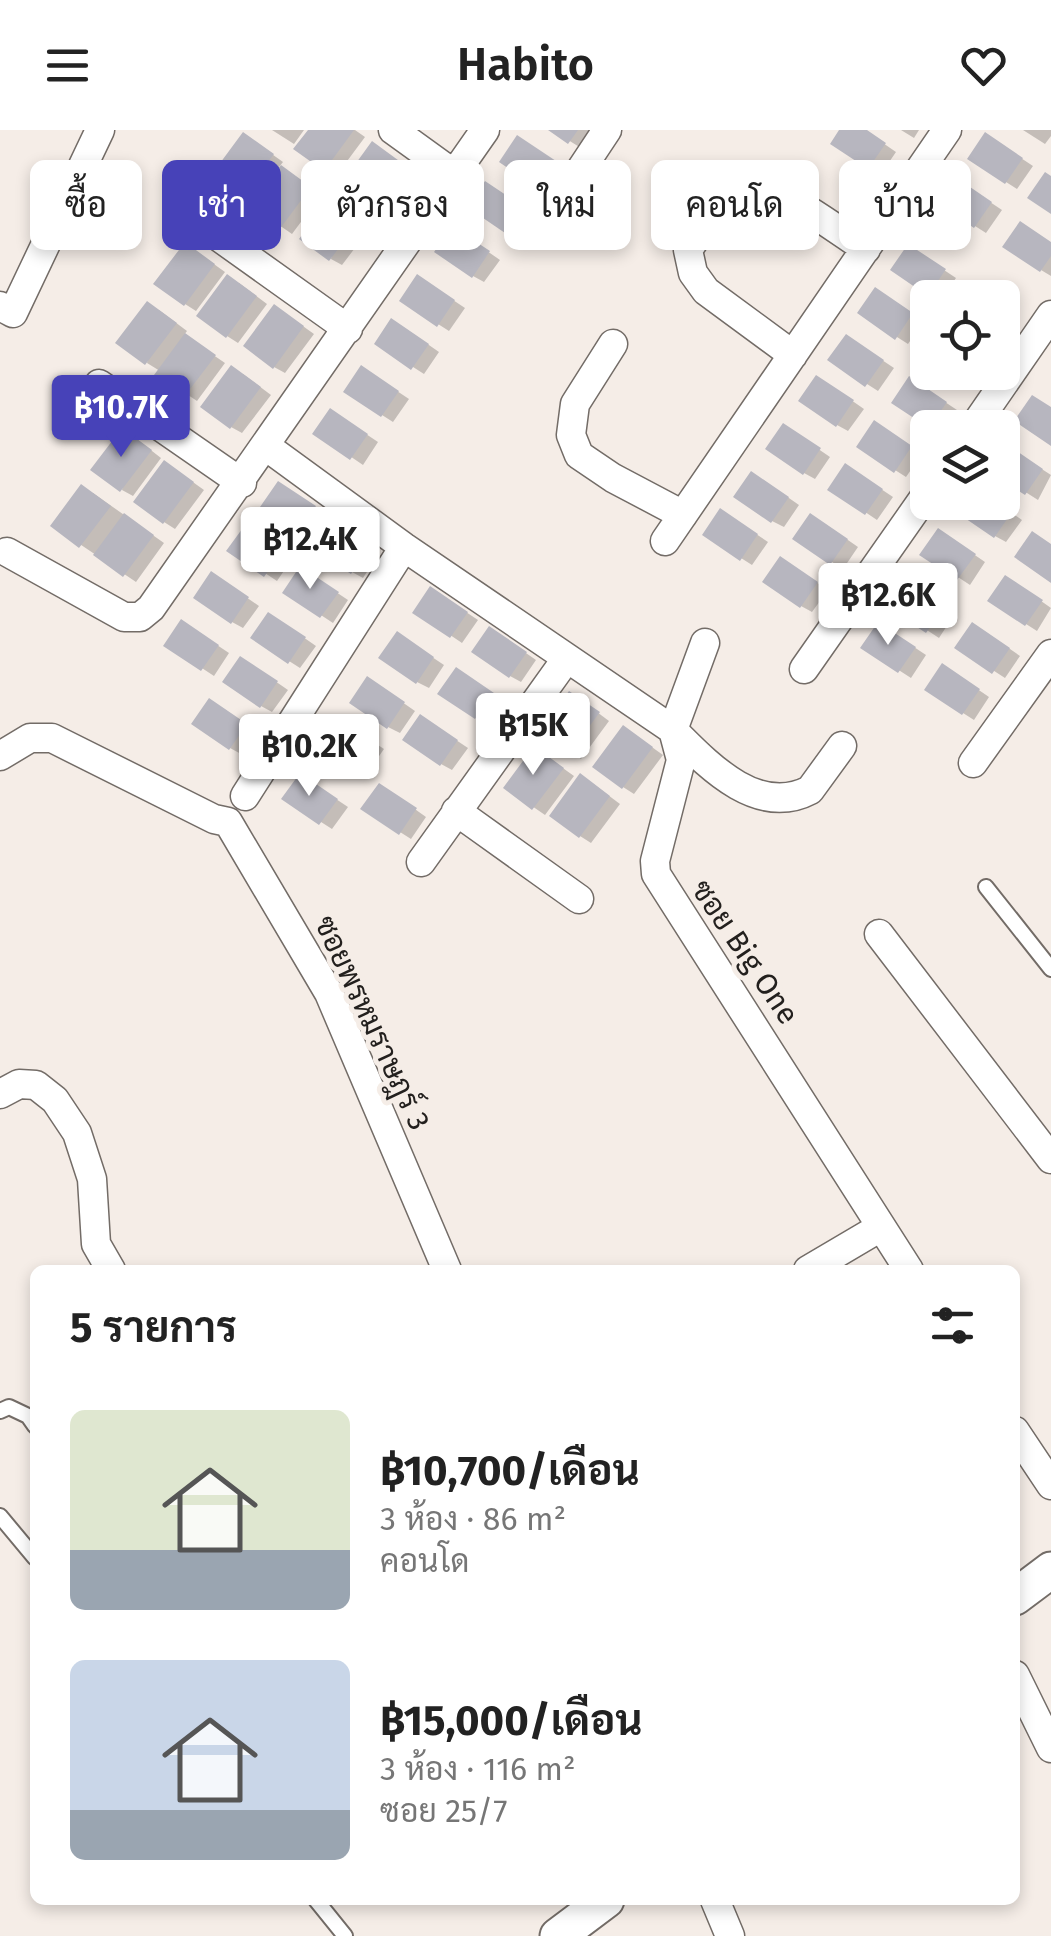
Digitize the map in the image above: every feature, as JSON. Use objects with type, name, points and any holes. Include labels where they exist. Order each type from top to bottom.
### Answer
[{"type":"street","points":[[0,306],[13,313],[100,130]]},
{"type":"street","points":[[393,130],[435,160]]},
{"type":"street","points":[[464,160],[485,130]]},
{"type":"street","points":[[588,160],[608,130]]},
{"type":"street","points":[[927,160],[948,130]]},
{"type":"street","points":[[793,354],[706,291],[693,273],[688,250],[697,233],[728,210],[756,198],[786,198],[839,232]]},
{"type":"street","points":[[238,250],[348,328]]},
{"type":"street","points":[[7,552],[124,617],[140,617],[151,608],[242,482],[402,250]]},
{"type":"street","points":[[665,541],[865,250]]},
{"type":"street","points":[[985,410],[1051,315]]},
{"type":"street","points":[[613,344],[575,404],[572,434],[579,454],[613,478],[683,514]]},
{"type":"street","points":[[99,384],[242,482]]},
{"type":"street","points":[[267,446],[404,547],[673,730],[722,775],[756,793],[776,797],[810,790],[842,746]]},
{"type":"street","points":[[804,669],[910,518]]},
{"type":"street","points":[[246,796],[404,547]]},
{"type":"street","name":"ซอย Big One","points":[[705,643],[673,730],[680,760],[654,861],[656,874],[906,1265]]},
{"type":"street","points":[[421,862],[568,658]]},
{"type":"street","points":[[973,763],[1047,669]]},
{"type":"street","name":"ซอยพรหมราษฎร์ 3","points":[[0,756],[30,738],[52,738],[228,822],[328,993],[446,1265]]},
{"type":"street","points":[[456,811],[579,899]]},
{"type":"street","points":[[879,934],[1051,1158]]},
{"type":"street","points":[[0,1094],[19,1084],[36,1085],[55,1100],[77,1133],[92,1179],[96,1244],[108,1265]]},
{"type":"street","points":[[816,1265],[880,1227]]},
{"type":"street","points":[[1020,1439],[1051,1486]]},
{"type":"street","points":[[1020,1594],[1051,1570]]},
{"type":"street","points":[[1020,1685],[1051,1748]]},
{"type":"street","points":[[558,1936],[596,1905]]},
{"type":"street","points":[[717,1905],[730,1936]]},
{"type":"lane","points":[[986,888],[1051,969]]},
{"type":"lane","points":[[0,1411],[10,1408],[30,1419]]},
{"type":"lane","points":[[0,1516],[30,1552]]},
{"type":"lane","points":[[322,1905],[345,1936]]},
{"type":"building","points":[[308,130],[354,130],[332,160],[308,160],[293,149]]},
{"type":"building","points":[[548,130],[578,130],[568,144]]},
{"type":"building","points":[[839,130],[867,130],[886,143],[874,160],[854,160],[830,144]]},
{"type":"building","points":[[243,132],[274,154],[269,160],[222,160]]},
{"type":"building","points":[[985,132],[1023,158],[1005,184],[967,159]]},
{"type":"building","points":[[517,135],[554,160],[504,160],[504,165],[499,162]]},
{"type":"building","points":[[372,141],[398,160],[358,160]]},
{"type":"building","points":[[281,165],[301,180],[301,200],[281,227]]},
{"type":"building","points":[[1045,172],[1051,176],[1051,214],[1027,198]]},
{"type":"building","points":[[484,182],[504,194],[504,232],[484,219]]},
{"type":"building","points":[[971,188],[992,202],[974,228],[971,226]]},
{"type":"building","points":[[1020,221],[1051,242],[1051,256],[1040,272],[1002,247]]},
{"type":"building","points":[[484,247],[490,251],[472,278],[434,252]]},
{"type":"building","points":[[179,250],[196,250],[215,264],[184,306],[153,284]]},
{"type":"building","points":[[314,250],[337,250],[329,261]]},
{"type":"building","points":[[904,250],[917,250],[946,269],[939,280],[910,280],[910,284],[890,270]]},
{"type":"building","points":[[227,274],[257,296],[226,338],[196,316]]},
{"type":"building","points":[[417,274],[455,300],[437,327],[399,301]]},
{"type":"building","points":[[875,287],[910,311],[910,318],[895,340],[857,313]]},
{"type":"building","points":[[147,301],[177,323],[145,365],[115,343]]},
{"type":"building","points":[[274,304],[304,326],[273,369],[243,346]]},
{"type":"building","points":[[391,318],[429,344],[411,370],[374,344]]},
{"type":"building","points":[[185,333],[216,355],[184,397],[154,375]]},
{"type":"building","points":[[846,334],[884,360],[865,387],[827,360]]},
{"type":"building","points":[[231,365],[261,387],[230,429],[200,407]]},
{"type":"building","points":[[361,365],[399,391],[381,417],[343,392]]},
{"type":"building","points":[[816,375],[854,400],[836,427],[798,401]]},
{"type":"building","points":[[909,376],[910,390],[929,390],[947,402],[941,410],[910,410],[910,416],[891,403]]},
{"type":"building","points":[[1032,395],[1051,407],[1051,446],[1020,425],[1020,412]]},
{"type":"building","points":[[330,408],[368,434],[350,460],[312,434]]},
{"type":"building","points":[[874,420],[910,445],[894,473],[856,447]]},
{"type":"building","points":[[783,423],[821,448],[803,475],[765,449]]},
{"type":"building","points":[[122,428],[152,450],[120,492],[90,470]]},
{"type":"building","points":[[1020,453],[1043,469],[1025,495],[1020,492]]},
{"type":"building","points":[[164,460],[194,482],[163,524],[133,502]]},
{"type":"building","points":[[845,463],[883,489],[865,515],[827,490]]},
{"type":"building","points":[[751,471],[789,497],[771,523],[733,497]]},
{"type":"building","points":[[278,481],[316,506],[298,533],[260,507]]},
{"type":"building","points":[[81,484],[111,506],[79,548],[50,526]]},
{"type":"building","points":[[720,508],[758,534],[740,561],[702,535]]},
{"type":"building","points":[[124,513],[154,535],[123,577],[93,555]]},
{"type":"building","points":[[810,513],[848,539],[830,565],[792,539]]},
{"type":"building","points":[[968,520],[1006,520],[994,538]]},
{"type":"building","points":[[330,521],[368,547],[351,574],[312,548]]},
{"type":"building","points":[[245,525],[282,551],[264,577],[226,551]]},
{"type":"building","points":[[938,528],[976,554],[957,580],[919,555]]},
{"type":"building","points":[[1032,531],[1051,544],[1051,583],[1014,557]]},
{"type":"building","points":[[780,556],[818,582],[800,608],[762,582]]},
{"type":"building","points":[[300,566],[339,592],[320,618],[282,593]]},
{"type":"building","points":[[211,571],[249,597],[231,624],[193,598]]},
{"type":"building","points":[[1005,575],[1043,600],[1025,626],[987,601]]},
{"type":"building","points":[[906,581],[944,607],[926,633],[888,608]]},
{"type":"building","points":[[430,586],[468,612],[450,638],[412,613]]},
{"type":"building","points":[[268,612],[306,637],[288,664],[250,638]]},
{"type":"building","points":[[181,619],[219,645],[201,671],[163,646]]},
{"type":"building","points":[[878,622],[916,647],[898,673],[860,648]]},
{"type":"building","points":[[972,622],[1010,648],[992,674],[954,648]]},
{"type":"building","points":[[489,626],[527,652],[509,678],[471,652]]},
{"type":"building","points":[[397,631],[434,657],[416,684],[378,658]]},
{"type":"building","points":[[240,656],[278,681],[260,708],[222,682]]},
{"type":"building","points":[[942,663],[980,689],[962,715],[924,690]]},
{"type":"building","points":[[456,667],[494,693],[475,719],[437,694]]},
{"type":"building","points":[[367,676],[405,702],[387,729],[349,703]]},
{"type":"building","points":[[569,691],[600,712],[568,755],[538,733]]},
{"type":"building","points":[[209,698],[247,724],[229,750],[191,724]]},
{"type":"building","points":[[420,714],[458,740],[440,766],[402,740]]},
{"type":"building","points":[[336,715],[374,741],[356,767],[318,742]]},
{"type":"building","points":[[623,725],[653,747],[622,789],[592,767]]},
{"type":"building","points":[[534,746],[564,768],[532,810],[503,788]]},
{"type":"building","points":[[300,773],[338,799],[319,825],[281,799]]},
{"type":"building","points":[[580,773],[610,796],[579,838],[549,816]]},
{"type":"building","points":[[379,783],[417,808],[399,835],[360,809]]}]
